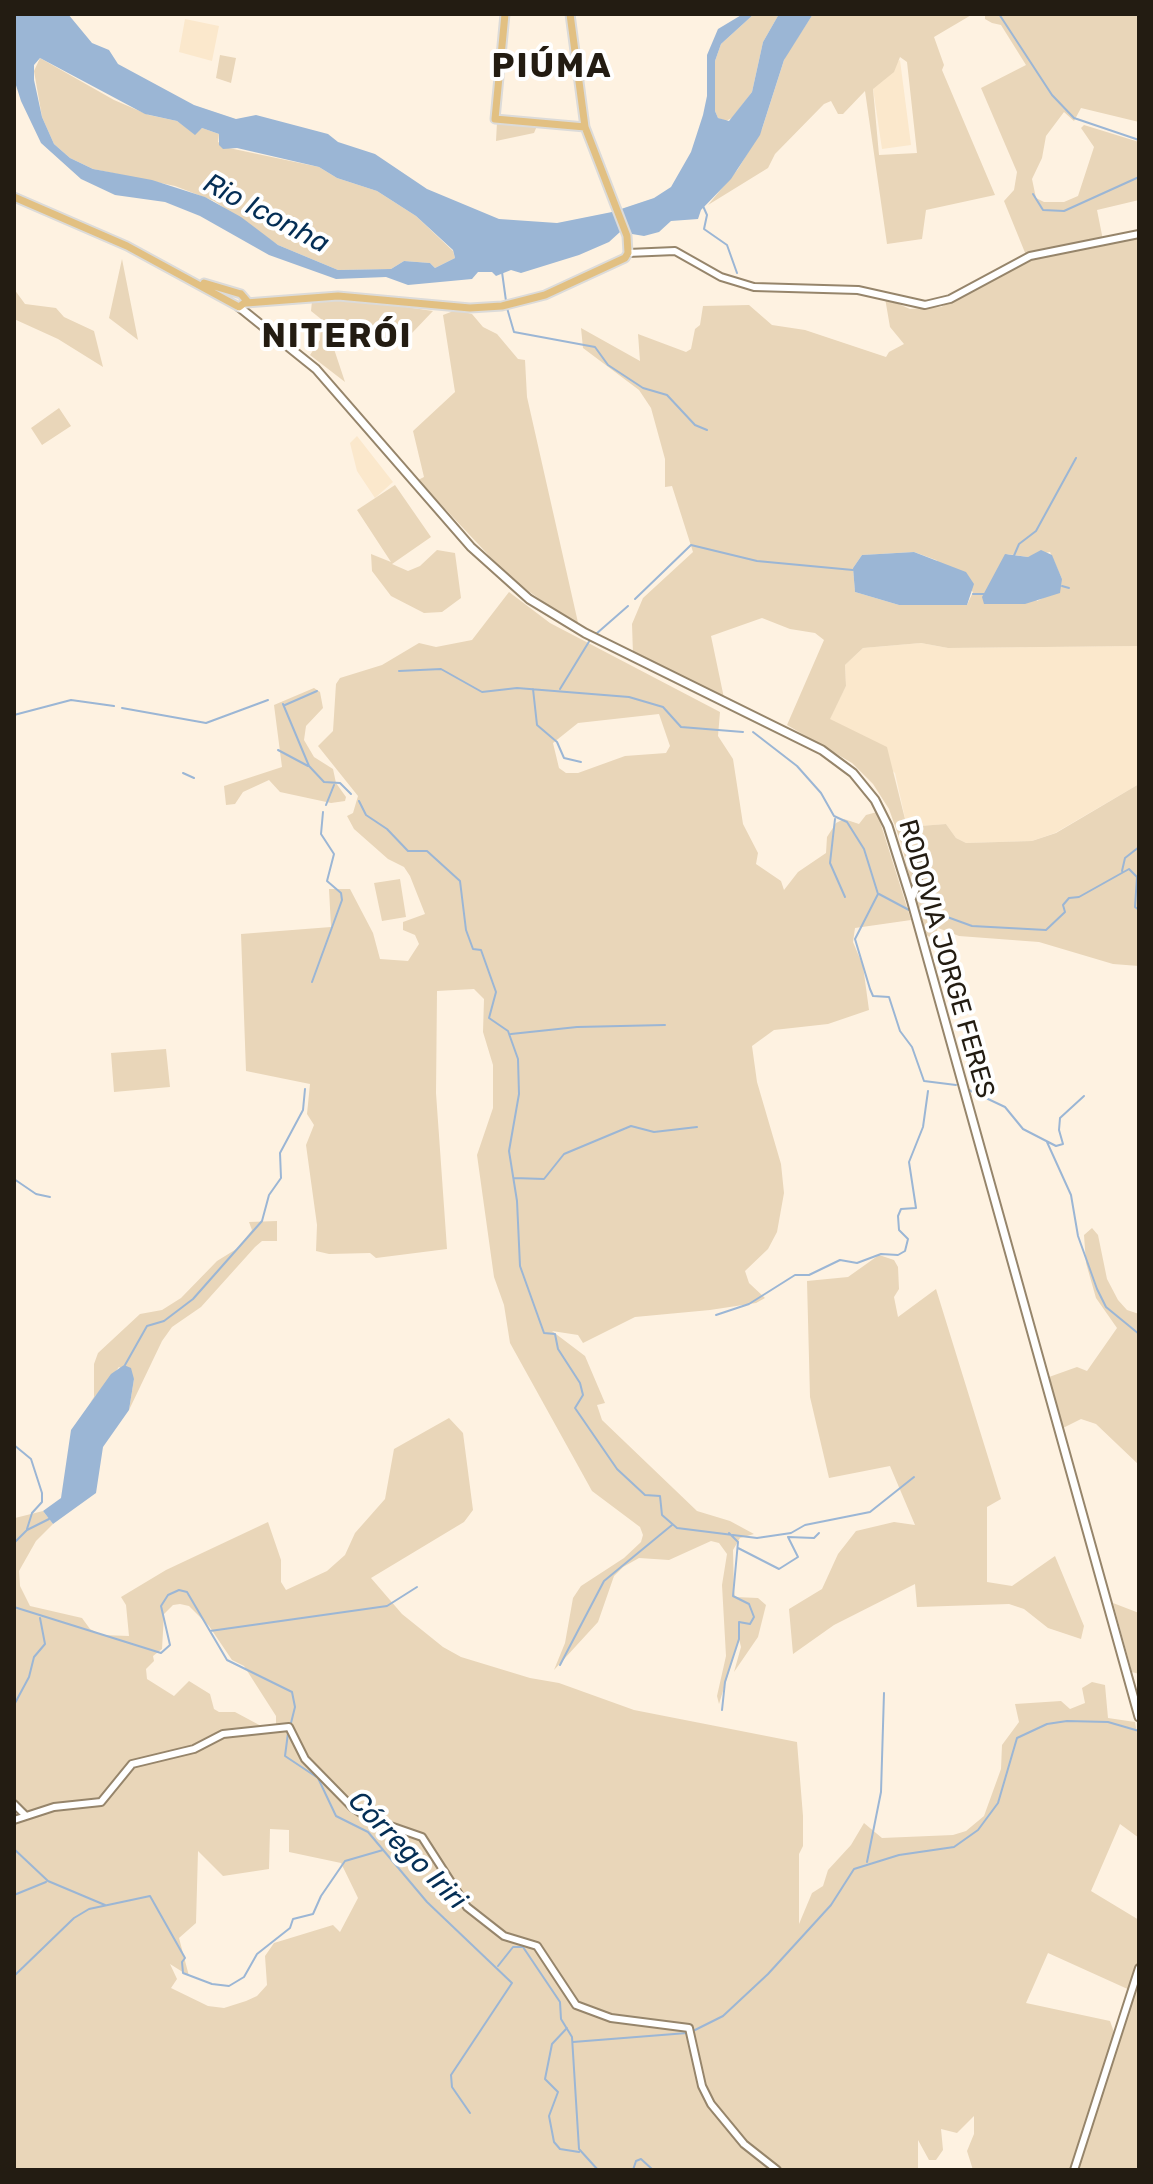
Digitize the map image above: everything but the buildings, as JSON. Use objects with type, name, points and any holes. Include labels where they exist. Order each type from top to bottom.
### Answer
[{"type":"main road","points":[[505,14],[495,119],[585,127]]},
{"type":"main road","points":[[14,197],[197,281],[241,305],[274,300],[354,297],[449,307],[502,306],[545,295],[619,262],[628,253],[627,236],[585,127],[570,14]]},
{"type":"main road","points":[[197,281],[274,300]]},
{"type":"main road","points":[[241,305],[242,294]]},
{"type":"main road","name":"RODOVIA JORGE FERES","points":[[241,305],[316,369],[471,547],[529,599],[585,633],[822,750],[853,773],[882,813],[911,899],[1139,1717]]},
{"type":"main road","points":[[911,899],[917,885],[919,866]]},
{"type":"street","points":[[628,253],[675,251],[721,277],[754,287],[858,290],[925,305],[950,299],[1030,256],[1139,234]]},
{"type":"street","points":[[14,1820],[54,1807],[101,1802],[132,1764],[194,1749],[223,1734],[292,1729],[305,1759],[352,1807],[370,1819],[422,1837],[467,1907],[504,1936],[537,1946],[576,2005],[592,2014],[611,2018],[689,2028],[702,2086],[711,2104],[744,2144],[777,2170]]},
{"type":"street","points":[[14,1804],[25,1815]]},
{"type":"street","points":[[1074,2170],[1139,1968]]},
{"type":"shaded area","points":[[754,14],[779,14],[763,42],[752,92],[732,118],[726,121],[718,118],[715,111],[715,61],[721,44]]},
{"type":"shaded area","points":[[813,14],[973,14],[934,37],[944,65],[942,70],[995,195],[926,210],[922,239],[887,244],[865,91],[843,114],[838,114],[831,101],[824,104],[775,154],[768,168],[708,205],[738,169],[762,129],[785,57]],"holes":[[[900,57],[907,62],[917,153],[879,155],[873,89],[894,72]]]},
{"type":"shaded area","points":[[985,14],[1139,14],[1139,122],[1081,108],[1074,121],[1064,112],[1046,136],[1042,158],[1032,179],[1036,198],[1044,202],[1064,202],[1078,196],[1094,147],[1081,128],[1084,125],[1139,142],[1139,200],[1097,210],[1103,240],[1139,233],[1139,646],[948,648],[921,643],[863,648],[845,665],[846,686],[830,719],[887,747],[907,827],[946,824],[956,838],[966,843],[1032,841],[1056,833],[1139,784],[1139,966],[1113,964],[1039,942],[959,936],[938,928],[933,939],[923,933],[902,846],[889,809],[873,784],[852,763],[787,725],[824,640],[815,633],[790,629],[762,618],[711,636],[724,698],[633,654],[632,624],[643,598],[693,552],[672,486],[665,487],[665,459],[651,408],[639,390],[583,348],[581,328],[640,361],[638,334],[686,352],[691,349],[695,329],[700,325],[703,306],[749,305],[772,325],[805,330],[886,357],[904,344],[890,327],[885,298],[910,309],[941,307],[1028,260],[1004,201],[1014,190],[1017,172],[981,88],[1026,65],[1001,25],[985,19]],"holes":[[[914,552],[936,560],[973,592],[967,605],[899,605],[855,592],[853,568],[862,555]],[[1050,552],[1062,579],[1047,596],[1037,601],[1007,554],[1028,557]]]},
{"type":"shaded area","points":[[185,19],[219,26],[212,61],[179,52]]},
{"type":"shaded area","points":[[220,55],[236,58],[231,83],[216,78]]},
{"type":"shaded area","points":[[40,58],[114,100],[149,115],[177,121],[195,134],[202,128],[219,134],[218,142],[229,148],[319,167],[337,178],[377,191],[416,216],[453,251],[455,258],[435,268],[430,263],[404,261],[391,269],[338,270],[278,245],[214,201],[175,186],[93,169],[70,158],[54,144],[42,117],[34,71]]},
{"type":"shaded area","points":[[900,60],[911,145],[882,149],[871,75]]},
{"type":"shaded area","points":[[497,122],[537,126],[534,133],[496,141]]},
{"type":"shaded area","points":[[122,259],[138,340],[109,318]]},
{"type":"shaded area","points":[[14,289],[25,304],[56,308],[64,317],[94,331],[103,367],[58,339],[14,319]]},
{"type":"shaded area","points":[[312,301],[364,301],[433,311],[412,333],[382,339],[344,339],[333,346],[345,382],[310,355],[320,340],[321,319],[311,311]]},
{"type":"shaded area","points":[[456,310],[472,314],[483,327],[497,334],[518,359],[525,360],[527,397],[579,627],[510,578],[418,480],[424,477],[413,431],[455,392],[443,315]]},
{"type":"shaded area","points":[[59,408],[71,426],[42,445],[31,428]]},
{"type":"shaded area","points":[[357,436],[393,482],[375,498],[357,471],[350,443]]},
{"type":"shaded area","points":[[395,485],[431,537],[392,564],[408,571],[420,566],[437,550],[455,553],[461,598],[442,612],[424,613],[391,596],[372,571],[371,554],[391,562],[357,510]]},
{"type":"shaded area","points":[[509,592],[550,623],[720,712],[718,736],[733,759],[743,824],[758,853],[756,864],[781,881],[784,890],[798,872],[826,853],[827,837],[836,823],[844,819],[859,824],[866,815],[877,812],[911,920],[855,928],[853,942],[863,966],[869,1010],[828,1024],[774,1030],[752,1046],[757,1082],[781,1164],[784,1193],[777,1232],[768,1249],[745,1271],[749,1283],[765,1298],[756,1303],[710,1310],[635,1317],[583,1343],[578,1335],[552,1331],[585,1356],[605,1403],[597,1405],[602,1420],[697,1511],[730,1521],[754,1534],[740,1538],[733,1550],[735,1597],[758,1598],[766,1605],[758,1637],[734,1672],[741,1647],[739,1639],[719,1704],[717,1696],[726,1656],[722,1585],[727,1554],[719,1543],[711,1541],[669,1560],[639,1558],[623,1567],[614,1576],[598,1622],[554,1670],[565,1643],[573,1598],[581,1586],[624,1558],[641,1542],[643,1535],[640,1527],[592,1491],[510,1343],[504,1305],[494,1277],[477,1155],[493,1108],[493,1065],[483,1032],[484,999],[474,989],[437,991],[436,1093],[447,1249],[376,1258],[370,1253],[329,1254],[316,1251],[317,1225],[306,1145],[314,1125],[307,1114],[310,1084],[246,1071],[241,934],[331,927],[329,889],[350,889],[373,933],[380,959],[408,961],[419,944],[415,935],[403,930],[403,922],[425,914],[410,876],[404,867],[388,859],[354,829],[347,816],[353,813],[358,796],[318,746],[333,731],[336,684],[340,678],[382,665],[419,643],[436,647],[472,640]],"holes":[[[659,714],[670,746],[666,753],[625,756],[578,773],[566,773],[559,768],[553,743],[578,723]]]},
{"type":"shaded area","points":[[921,643],[948,648],[1139,646],[1139,784],[1055,833],[1032,841],[966,843],[956,838],[946,824],[907,827],[895,773],[829,719],[846,686],[845,665],[863,648]]},
{"type":"shaded area","points":[[314,688],[320,692],[323,708],[306,726],[304,740],[314,757],[333,769],[345,801],[331,803],[280,792],[269,780],[243,792],[235,804],[226,805],[224,786],[282,767],[274,705]]},
{"type":"shaded area","points":[[400,879],[406,917],[382,921],[374,883]]},
{"type":"shaded area","points":[[166,1049],[170,1087],[114,1092],[111,1053]]},
{"type":"shaded area","points":[[277,1221],[277,1241],[262,1241],[201,1307],[172,1327],[162,1341],[129,1410],[134,1379],[119,1367],[89,1404],[94,1397],[94,1364],[98,1353],[140,1314],[162,1310],[181,1298],[217,1261],[238,1248],[252,1230],[249,1222]]},
{"type":"shaded area","points":[[1092,1228],[1098,1235],[1107,1279],[1118,1300],[1127,1310],[1139,1314],[1139,1465],[1096,1424],[1081,1419],[1063,1428],[1049,1377],[1077,1367],[1087,1371],[1117,1328],[1096,1298],[1086,1263],[1084,1235]]},
{"type":"shaded area","points":[[879,1255],[894,1260],[898,1267],[899,1289],[894,1297],[898,1317],[936,1289],[1001,1499],[987,1507],[987,1582],[1012,1586],[1055,1556],[1084,1626],[1081,1639],[1048,1628],[1024,1609],[1009,1604],[917,1607],[915,1584],[834,1625],[793,1654],[789,1609],[822,1589],[838,1554],[856,1531],[894,1522],[915,1525],[890,1466],[829,1478],[810,1397],[807,1281],[848,1277]]},
{"type":"shaded area","points":[[449,1418],[463,1433],[473,1510],[464,1522],[371,1578],[402,1614],[443,1647],[461,1657],[530,1678],[559,1683],[634,1710],[797,1742],[803,1816],[803,1846],[799,1854],[799,1924],[812,1893],[823,1886],[828,1870],[851,1845],[864,1823],[882,1838],[953,1835],[966,1831],[984,1816],[1001,1769],[1002,1745],[1019,1722],[1015,1704],[1061,1701],[1070,1709],[1085,1703],[1082,1688],[1092,1682],[1105,1685],[1108,1718],[1135,1722],[1139,1745],[1139,1838],[1120,1824],[1091,1891],[1139,1920],[1139,2170],[973,2170],[967,2151],[974,2134],[974,2116],[957,2133],[941,2129],[943,2150],[936,2160],[929,2160],[918,2140],[918,2170],[14,2170],[14,1512],[15,1518],[43,1511],[53,1524],[36,1541],[19,1571],[20,1586],[30,1606],[82,1618],[90,1629],[102,1635],[129,1636],[126,1605],[121,1597],[166,1570],[268,1522],[281,1560],[281,1582],[286,1590],[327,1571],[345,1555],[355,1533],[385,1499],[394,1449]],"holes":[[[173,1605],[189,1606],[209,1626],[232,1660],[244,1666],[276,1716],[276,1727],[263,1727],[235,1712],[219,1712],[214,1709],[210,1694],[189,1681],[174,1696],[147,1679],[146,1669],[154,1661],[153,1656],[162,1649],[164,1614]],[[270,1829],[289,1830],[289,1852],[341,1863],[358,1898],[340,1932],[333,1925],[274,1943],[265,1956],[267,1985],[257,1996],[246,2001],[224,2008],[208,2006],[171,1988],[177,1979],[170,1964],[189,1976],[179,1938],[196,1923],[198,1851],[223,1876],[269,1869]],[[1048,1953],[1132,1991],[1115,2035],[1110,2021],[1026,2003]]]},
{"type":"shaded area","points":[[1113,1603],[1139,1613],[1139,1674],[1132,1672]]},
{"type":"water","points":[[16,14],[68,14],[92,43],[109,50],[118,64],[194,105],[236,119],[256,115],[328,134],[338,142],[375,154],[427,189],[499,219],[557,223],[612,212],[654,198],[671,187],[691,152],[703,115],[707,96],[707,55],[718,29],[743,14],[754,14],[721,44],[715,61],[715,111],[718,118],[729,121],[752,92],[763,42],[779,14],[813,14],[784,60],[760,135],[731,179],[701,210],[698,219],[671,221],[659,232],[644,236],[620,232],[609,242],[579,255],[521,273],[511,270],[496,276],[492,272],[478,272],[472,279],[408,285],[386,277],[336,279],[269,255],[200,216],[165,202],[115,195],[81,179],[41,143],[14,79]],"holes":[[[40,58],[145,114],[177,121],[195,135],[202,128],[219,134],[219,145],[223,149],[237,148],[319,167],[337,178],[377,191],[416,216],[453,250],[455,258],[435,268],[430,263],[404,261],[391,269],[338,270],[278,245],[241,217],[205,197],[152,180],[93,169],[70,158],[54,144],[42,117],[34,65]]]},
{"type":"water","points":[[1041,550],[1052,555],[1062,579],[1060,593],[1025,604],[984,604],[982,597],[1005,554],[1028,557]]},
{"type":"water","points":[[914,552],[966,572],[974,584],[967,605],[899,605],[855,592],[853,568],[862,555]]},
{"type":"water","points":[[124,1365],[131,1368],[134,1379],[129,1410],[103,1447],[96,1493],[53,1524],[43,1511],[61,1498],[71,1430],[111,1374]]},
{"type":"waterway","points":[[999,14],[1052,95],[1074,118],[1139,140]]},
{"type":"waterway","points":[[1033,194],[1043,210],[1064,211],[1139,177]]},
{"type":"waterway","points":[[703,206],[707,215],[704,229],[727,245],[737,273]]},
{"type":"waterway","points":[[502,272],[506,301]]},
{"type":"waterway","points":[[507,308],[514,332],[595,347],[608,365],[643,388],[667,395],[695,425],[707,430]]},
{"type":"waterway","points":[[1013,558],[1019,544],[1036,531],[1076,458]]},
{"type":"waterway","points":[[635,599],[691,545],[757,561],[853,570]]},
{"type":"waterway","points":[[1062,586],[1069,588]]},
{"type":"waterway","points":[[973,594],[986,594]]},
{"type":"waterway","points":[[596,634],[628,606]]},
{"type":"waterway","points":[[560,689],[590,640]]},
{"type":"waterway","points":[[399,671],[441,669],[482,692],[517,688],[629,697],[663,707],[681,727],[743,732]]},
{"type":"waterway","points":[[533,689],[537,725],[557,742],[564,758],[581,762]]},
{"type":"waterway","points":[[285,705],[317,691]]},
{"type":"waterway","points":[[14,715],[71,700],[114,706]]},
{"type":"waterway","points":[[122,708],[206,723],[268,700]]},
{"type":"waterway","points":[[283,704],[309,766],[324,782],[340,783],[351,794]]},
{"type":"waterway","points":[[753,732],[797,766],[821,793],[834,816],[847,822],[864,849],[878,894],[855,939],[870,989],[873,996],[889,997],[900,1031],[912,1047],[924,1081],[956,1085]]},
{"type":"waterway","points":[[278,750],[308,766]]},
{"type":"waterway","points":[[183,773],[194,778]]},
{"type":"waterway","points":[[326,805],[334,785]]},
{"type":"waterway","points":[[359,801],[366,815],[387,829],[408,851],[427,851],[460,881],[466,930],[473,949],[481,950],[496,992],[489,1018],[508,1031],[518,1059],[519,1094],[509,1151],[517,1201],[520,1266],[544,1333],[555,1334],[558,1349],[580,1383],[583,1395],[575,1408],[617,1469],[645,1495],[660,1496],[662,1515],[677,1528],[757,1538],[791,1533],[805,1525],[870,1512],[914,1477]]},
{"type":"waterway","points":[[312,982],[342,900],[341,893],[327,881],[334,854],[321,834],[323,812]]},
{"type":"waterway","points":[[835,819],[830,863],[845,897]]},
{"type":"waterway","points":[[1122,871],[1125,858],[1139,847]]},
{"type":"waterway","points":[[918,911],[939,914],[972,926],[1046,930],[1065,912],[1063,905],[1069,898],[1079,897],[1129,869],[1137,877],[1135,907],[1139,910]]},
{"type":"waterway","points":[[879,894],[909,910]]},
{"type":"waterway","points":[[511,1034],[577,1027],[665,1025]]},
{"type":"waterway","points":[[125,1365],[147,1326],[164,1321],[193,1299],[262,1221],[269,1195],[281,1178],[280,1153],[303,1110],[305,1089]]},
{"type":"waterway","points":[[969,1090],[1005,1107],[1023,1129],[1056,1146],[1063,1144],[1060,1118],[1084,1096]]},
{"type":"waterway","points":[[716,1315],[749,1304],[795,1275],[809,1275],[840,1260],[857,1263],[881,1254],[898,1255],[905,1251],[908,1239],[899,1230],[898,1216],[901,1209],[916,1208],[909,1162],[923,1127],[928,1091]]},
{"type":"waterway","points":[[514,1178],[544,1179],[564,1154],[631,1126],[654,1132],[697,1127]]},
{"type":"waterway","points":[[1047,1142],[1071,1195],[1078,1236],[1097,1289],[1106,1307],[1139,1334]]},
{"type":"waterway","points":[[14,1179],[36,1194],[50,1197]]},
{"type":"waterway","points":[[14,1445],[31,1459],[42,1493],[42,1502],[32,1513],[27,1529]]},
{"type":"waterway","points":[[14,1543],[27,1530],[49,1519]]},
{"type":"waterway","points":[[560,1665],[604,1581],[672,1525]]},
{"type":"waterway","points":[[722,1710],[725,1682],[739,1639],[739,1622],[750,1624],[754,1617],[749,1604],[733,1596],[738,1542],[729,1533]]},
{"type":"waterway","points":[[738,1548],[779,1569],[798,1557],[788,1537],[814,1538],[819,1533]]},
{"type":"waterway","points":[[210,1631],[387,1606],[417,1587]]},
{"type":"waterway","name":"Córrego Iriri","points":[[14,1607],[161,1653],[170,1645],[161,1606],[168,1595],[179,1590],[187,1592],[227,1660],[292,1692],[295,1707],[290,1727]]},
{"type":"waterway","points":[[14,1705],[29,1677],[34,1657],[45,1644],[40,1618]]},
{"type":"waterway","points":[[867,1862],[881,1792],[884,1693]]},
{"type":"waterway","points":[[693,2031],[723,2016],[768,1974],[831,1905],[854,1869],[899,1855],[954,1847],[978,1830],[998,1803],[1017,1738],[1047,1724],[1067,1721],[1108,1722],[1139,1731]]},
{"type":"waterway","name":"Córrego Iriri","points":[[288,1733],[285,1756],[318,1778],[336,1816],[368,1832],[427,1902],[512,1983],[451,2075],[452,2087],[470,2113]]},
{"type":"waterway","points":[[14,1849],[48,1881],[105,1905]]},
{"type":"waterway","points":[[14,1976],[74,1918],[89,1909],[150,1896],[185,1958],[182,1962],[183,1973],[212,1984],[229,1986],[244,1977],[257,1954],[290,1928],[293,1919],[313,1914],[321,1896],[345,1861],[383,1850]]},
{"type":"waterway","points":[[14,1895],[46,1882]]},
{"type":"waterway","name":"Córrego Iriri","points":[[498,1966],[513,1947],[523,1947],[560,2002],[561,2019],[572,2037],[579,2149],[598,2170]]},
{"type":"waterway","name":"Córrego Iriri","points":[[567,2028],[552,2044],[545,2079],[558,2092],[549,2116],[554,2142],[560,2149],[579,2152]]},
{"type":"waterway","points":[[573,2042],[687,2033]]},
{"type":"waterway","name":"Córrego Iriri","points":[[633,2170],[636,2161],[641,2159],[653,2170]]},
{"type":"district","name":"PIÚMA","points":[[552,67]]},
{"type":"district","name":"NITERÓI","points":[[337,337]]},
{"type":"water label","name":"Rio Iconha","points":[[266,214]]}]
